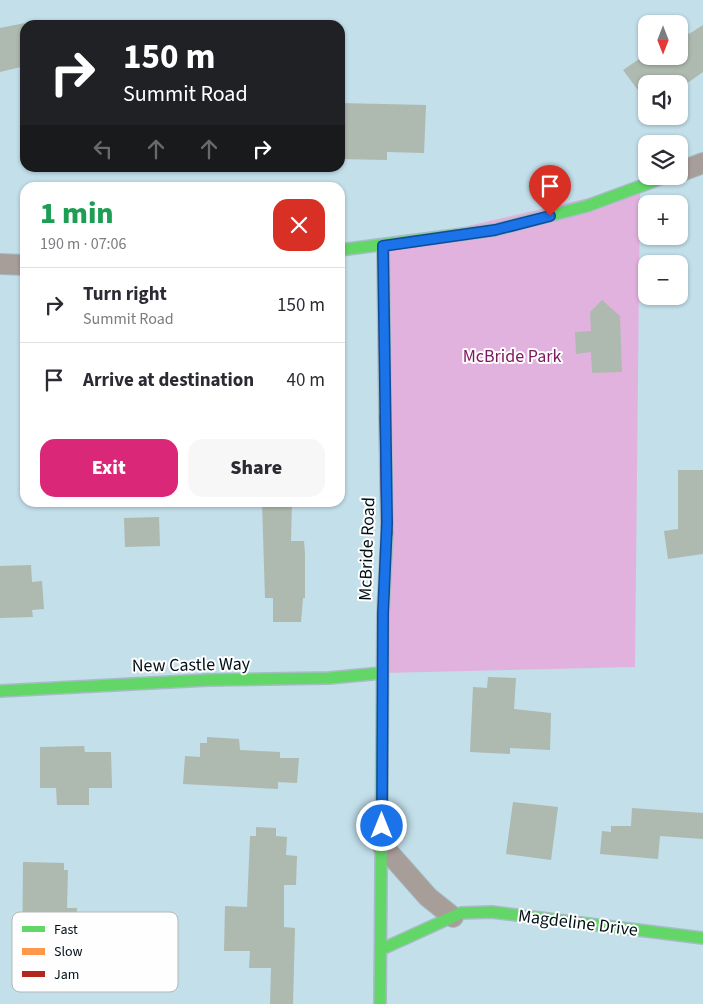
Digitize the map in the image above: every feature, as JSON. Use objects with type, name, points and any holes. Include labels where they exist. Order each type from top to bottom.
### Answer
[{"type":"street","points":[[688,169],[703,163]]},
{"type":"street","points":[[345,250],[495,230],[587,206],[644,185]]},
{"type":"street","name":"McBride Road","points":[[380,1004],[382,949],[382,673],[387,523],[383,246]]},
{"type":"street","points":[[0,264],[20,265]]},
{"type":"street","name":"New Castle Way","points":[[0,691],[208,680],[252,681],[320,678],[382,673]]},
{"type":"street","points":[[382,845],[428,897],[452,917]]},
{"type":"street","name":"Magdeline Drive","points":[[382,949],[452,917],[461,914],[492,912],[703,938]]},
{"type":"green space","name":"McBride Park","points":[[640,186],[640,195],[638,195],[639,245],[635,667],[382,673],[383,246]]},
{"type":"building","points":[[20,24],[20,67],[0,72],[0,28]]},
{"type":"building","points":[[703,25],[703,72],[688,83],[688,75],[638,75],[638,90],[623,70],[638,60],[638,65],[688,65],[688,32],[689,34]]},
{"type":"building","points":[[345,103],[426,105],[424,153],[387,152],[387,160],[345,159]]},
{"type":"building","points":[[602,300],[620,316],[622,372],[592,373],[591,352],[576,354],[575,332],[591,331],[590,312]]},
{"type":"building","points":[[678,470],[703,470],[703,554],[668,559],[664,531],[678,529]]},
{"type":"building","points":[[262,507],[292,507],[291,541],[304,541],[305,598],[303,598],[301,622],[273,622],[273,598],[265,598]]},
{"type":"building","points":[[159,517],[160,546],[125,547],[124,518]]},
{"type":"building","points":[[31,565],[32,582],[42,581],[44,609],[32,610],[33,617],[0,618],[0,566]]},
{"type":"building","points":[[488,677],[516,678],[514,709],[551,713],[550,750],[510,748],[510,754],[470,752],[473,687],[487,688]]},
{"type":"building","points":[[207,737],[239,739],[240,750],[280,752],[280,758],[299,758],[297,783],[278,782],[278,789],[183,784],[185,756],[200,757],[200,743],[207,743]]},
{"type":"building","points":[[84,746],[85,752],[111,752],[112,788],[89,788],[89,805],[57,805],[56,788],[40,788],[40,747]]},
{"type":"building","points":[[513,802],[558,807],[551,860],[506,854]]},
{"type":"building","points":[[632,808],[703,813],[703,839],[660,836],[658,859],[600,854],[602,831],[611,832],[611,826],[631,826]]},
{"type":"building","points":[[256,827],[276,828],[276,836],[287,837],[286,855],[297,856],[296,885],[284,885],[284,927],[295,928],[293,1004],[270,1004],[271,968],[249,968],[250,951],[224,951],[225,906],[247,907],[250,836],[256,836]]},
{"type":"building","points":[[23,862],[64,863],[64,870],[68,870],[67,908],[77,908],[77,912],[23,912]]},
{"type":"traffic: fast","points":[[345,249],[495,230],[587,206],[644,185]]},
{"type":"traffic: fast","points":[[380,1004],[383,613],[387,534]]},
{"type":"traffic: fast","points":[[0,691],[208,680],[329,678],[382,673]]},
{"type":"traffic: fast","points":[[382,949],[461,913],[492,912],[703,938]]},
{"type":"traffic: slow","points":[[383,246],[385,416]]},
{"type":"traffic: jam","points":[[385,416],[387,534]]},
{"type":"route","points":[[382,826],[383,613],[387,523],[383,246],[495,230],[550,216]]}]
